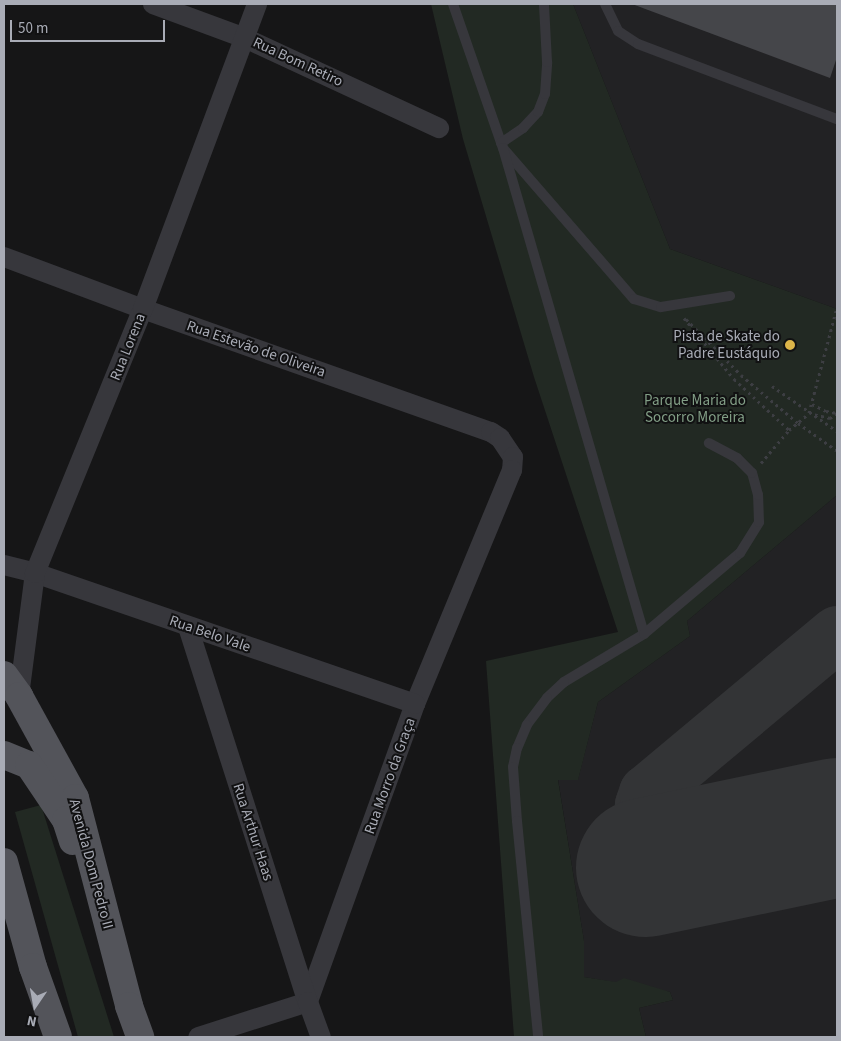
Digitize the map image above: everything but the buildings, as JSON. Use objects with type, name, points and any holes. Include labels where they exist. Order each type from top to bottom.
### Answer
[{"type":"main road","name":"Avenida Dom Pedro II","points":[[11,685],[76,798],[129,1006],[140,1037]]},
{"type":"main road","points":[[4,755],[29,765],[66,820],[129,1006]]},
{"type":"main road","points":[[4,862],[33,967],[58,1037]]},
{"type":"street","name":"Rua Bom Retiro","points":[[153,4],[245,38],[440,128]]},
{"type":"street","name":"Rua Lorena","points":[[11,685],[36,573],[143,310],[257,4]]},
{"type":"street","name":"Rua Estevão de Oliveira","points":[[4,257],[143,310],[491,432],[506,445]]},
{"type":"street","name":"Rua Morro da Graça","points":[[308,1002],[416,704],[512,470],[512,457],[506,445]]},
{"type":"street","name":"Rua Belo Vale","points":[[4,565],[36,573],[416,704]]},
{"type":"street","name":"Rua Arthur Haas","points":[[188,626],[308,1002],[321,1037]]},
{"type":"street","points":[[198,1037],[308,1002]]},
{"type":"lane","points":[[453,4],[502,145],[644,634]]},
{"type":"lane","points":[[502,145],[523,128],[538,112],[544,94],[547,62],[544,4]]},
{"type":"lane","points":[[605,4],[618,31],[638,44],[837,119]]},
{"type":"lane","points":[[502,145],[634,299],[661,307],[674,307],[730,296]]},
{"type":"lane","points":[[538,1037],[513,767],[517,748],[527,725],[547,698],[564,682],[644,634],[740,553],[759,522],[758,495],[752,473],[737,458],[708,443]]},
{"type":"path","points":[[674,307],[741,375],[798,423],[836,450]]},
{"type":"path","points":[[674,307],[734,378],[789,430]]},
{"type":"path","points":[[752,473],[789,430],[809,413],[836,311]]},
{"type":"path","points":[[772,386],[837,431]]},
{"type":"path","points":[[812,404],[826,411],[837,412]]},
{"type":"path","points":[[809,413],[830,418],[837,412]]},
{"type":"shaded area","points":[[573,4],[837,4],[837,309],[670,249]]},
{"type":"shaded area","points":[[837,495],[837,1037],[646,1037],[639,1008],[673,1000],[670,992],[584,977],[584,941],[558,779],[578,779],[598,702],[690,636],[687,621]]},
{"type":"green space","name":"Parque Maria do Socorro Moreira","points":[[431,4],[573,4],[670,249],[837,309],[837,495],[687,621],[690,636],[598,702],[578,780],[558,780],[584,941],[584,977],[616,982],[624,978],[670,992],[673,1000],[639,1008],[646,1037],[514,1037],[486,661],[618,632],[534,377],[463,139]]},
{"type":"green space","points":[[41,805],[114,1037],[78,1037],[15,812]]},
{"type":"taxiway","points":[[658,864],[646,850],[642,829],[643,805],[647,793],[837,634]]},
{"type":"runway","points":[[645,867],[837,827]]},
{"type":"place","name":"Pista de Skate do Padre Eustáquio","points":[[790,345]]}]
